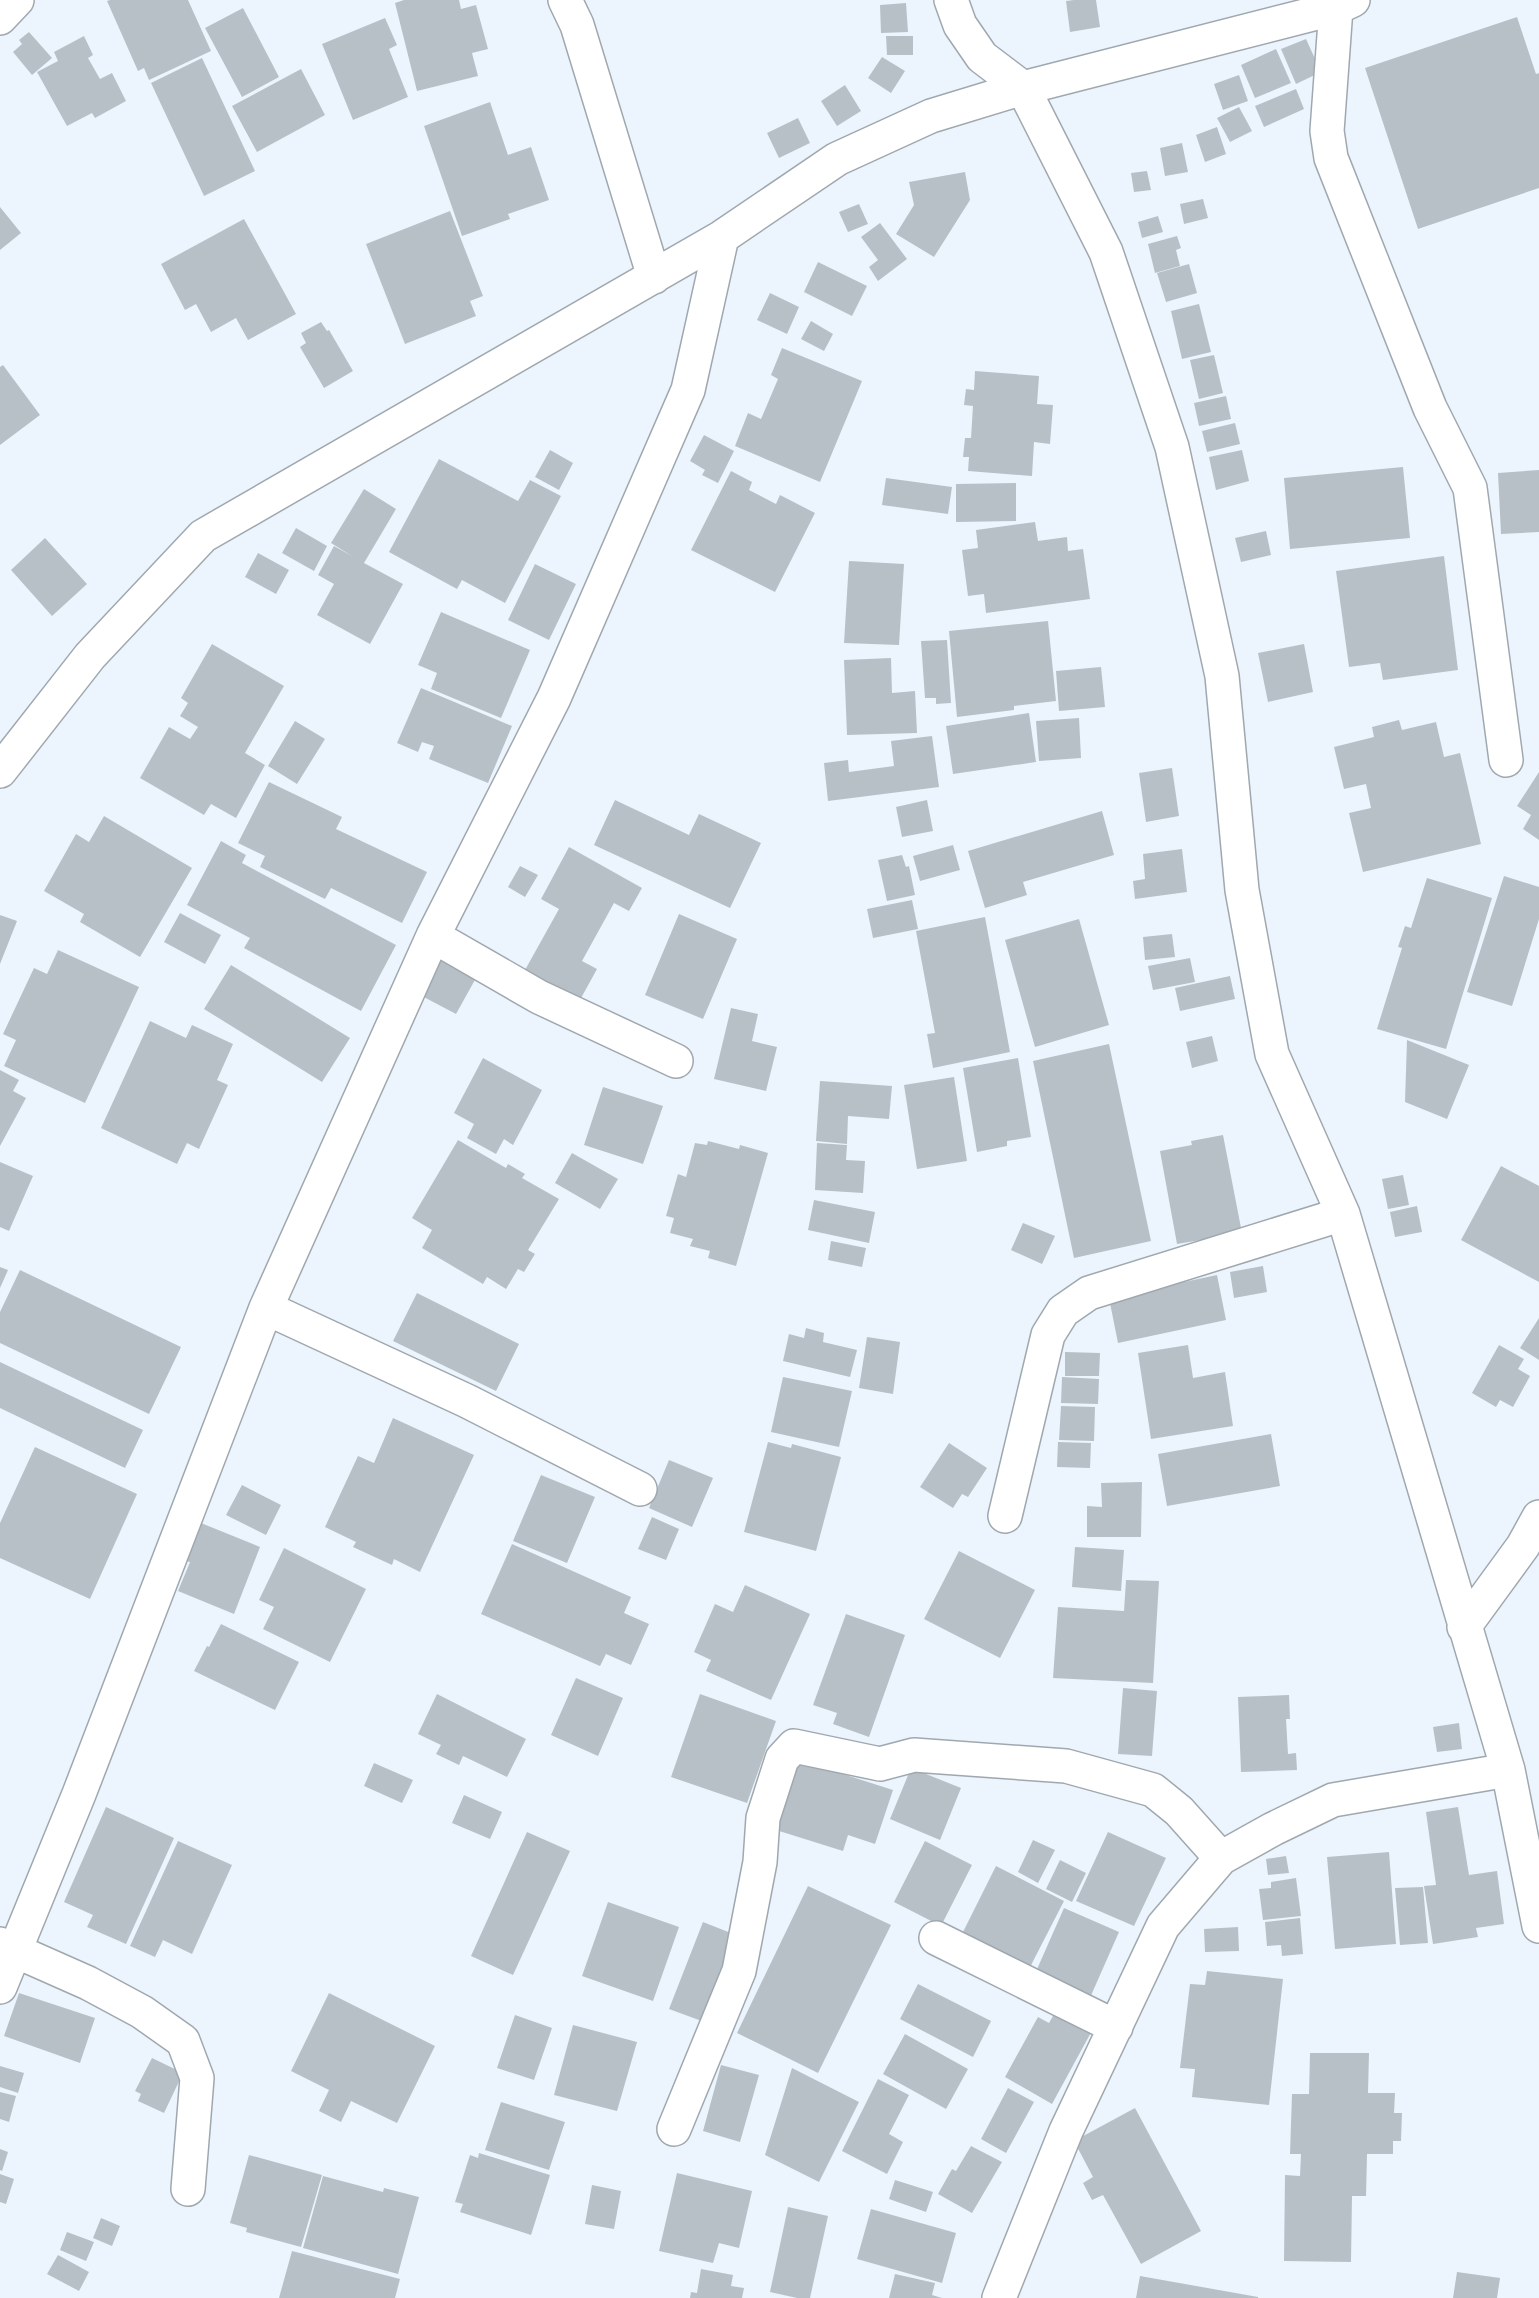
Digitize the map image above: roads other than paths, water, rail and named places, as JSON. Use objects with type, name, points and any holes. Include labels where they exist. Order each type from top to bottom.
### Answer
[{"type":"street","points":[[0,18],[17,0]]},
{"type":"street","points":[[565,0],[578,25],[654,277]]},
{"type":"street","points":[[951,0],[960,25],[982,57],[1023,88],[1106,252],[1172,447],[1222,676],[1242,890],[1272,1054],[1343,1214],[1508,1770],[1539,1926]]},
{"type":"street","points":[[0,771],[90,656],[203,536],[722,237],[837,159],[931,116],[1023,88],[1345,4],[1327,131],[1331,158],[1430,408],[1470,488],[1506,760]]},
{"type":"street","points":[[0,1987],[7,1948],[79,1794],[266,1308],[432,936],[554,698],[688,390],[722,237]]},
{"type":"street","points":[[432,936],[539,997],[676,1061]]},
{"type":"street","points":[[1005,1516],[1048,1335],[1063,1311],[1089,1293],[1343,1214]]},
{"type":"street","points":[[266,1308],[466,1401],[640,1489]]},
{"type":"street","points":[[1464,1627],[1531,1551],[1539,1516]]},
{"type":"street","points":[[674,2129],[739,1971],[760,1862],[763,1818],[782,1759],[794,1746],[880,1764],[914,1755],[1066,1766],[1153,1790],[1179,1811],[1221,1858]]},
{"type":"street","points":[[999,2298],[1065,2131],[1163,1926],[1221,1858],[1273,1829],[1333,1800],[1508,1770]]},
{"type":"street","points":[[936,1938],[1116,2027]]},
{"type":"street","points":[[7,1948],[88,1983],[142,2012],[183,2041],[197,2078],[188,2189]]}]
